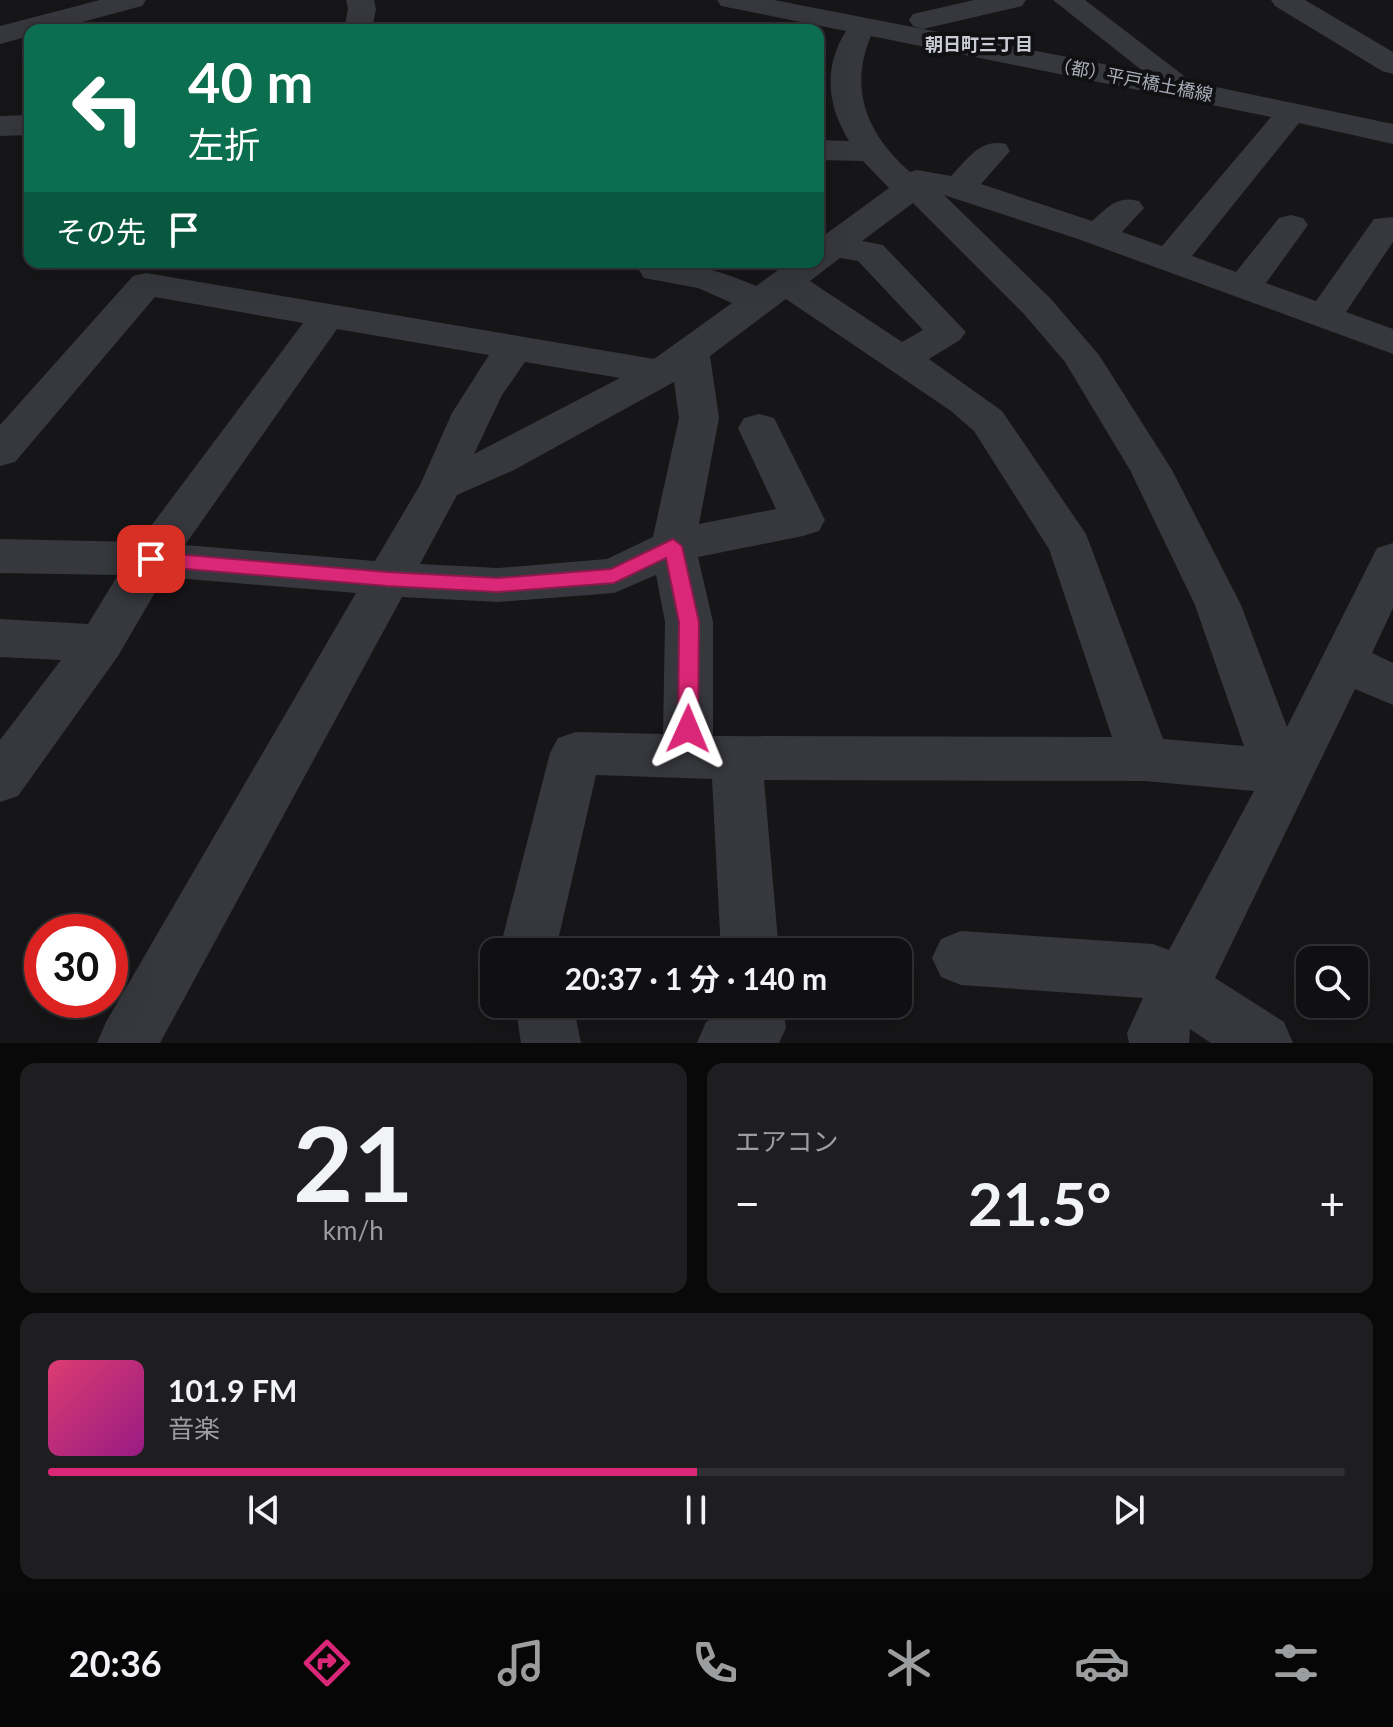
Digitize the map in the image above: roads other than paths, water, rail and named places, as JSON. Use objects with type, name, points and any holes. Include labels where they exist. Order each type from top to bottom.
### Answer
[{"type":"street","points":[[0,21],[78,0]]},
{"type":"street","points":[[41,24],[132,0]]},
{"type":"street","points":[[359,24],[360,0]]},
{"type":"street","name":"（都）平戸橋土橋線","points":[[731,0],[862,28],[919,21],[1182,89],[1393,134]]},
{"type":"street","points":[[919,21],[1012,0]]},
{"type":"street","points":[[1067,0],[1171,77],[1182,89]]},
{"type":"street","points":[[1285,0],[1393,65]]},
{"type":"street","points":[[1315,0],[1393,48]]},
{"type":"street","points":[[862,28],[852,40],[833,109],[910,189],[924,195],[1037,306],[1080,355],[1151,470],[1218,605],[1267,742],[1290,772]]},
{"type":"street","points":[[0,35],[24,29]]},
{"type":"street","points":[[1169,261],[1290,114]]},
{"type":"street","points":[[0,126],[24,125]]},
{"type":"street","points":[[824,150],[872,151]]},
{"type":"street","points":[[959,188],[994,151]]},
{"type":"street","points":[[824,251],[910,189],[917,180],[959,188],[1098,235],[1393,342]]},
{"type":"street","points":[[1098,235],[1127,208]]},
{"type":"street","points":[[1243,288],[1291,225]]},
{"type":"street","points":[[1324,317],[1386,226]]},
{"type":"street","points":[[824,261],[870,253],[947,332],[901,359]]},
{"type":"street","points":[[657,270],[707,278],[782,268]]},
{"type":"street","points":[[441,485],[499,460],[675,363],[800,268]]},
{"type":"street","points":[[807,268],[901,359],[988,421],[1070,546],[1145,759]]},
{"type":"street","points":[[0,452],[155,273],[327,316],[430,336],[675,363]]},
{"type":"street","points":[[0,780],[101,643],[151,559],[327,316]]},
{"type":"street","points":[[127,1043],[441,485],[455,445],[496,370],[516,347]]},
{"type":"street","points":[[675,363],[699,418],[673,546],[747,938]]},
{"type":"street","points":[[0,556],[151,559],[498,585],[614,576],[673,546],[803,520],[759,428]]},
{"type":"street","points":[[1170,1017],[1220,905],[1290,772],[1393,560]]},
{"type":"street","points":[[0,638],[101,643]]},
{"type":"street","points":[[1344,661],[1393,685]]},
{"type":"street","points":[[531,938],[576,753],[712,757],[1145,759],[1290,772]]},
{"type":"street","points":[[961,958],[1153,971],[1170,1017]]},
{"type":"street","points":[[1170,1017],[1263,1043]]},
{"type":"street","points":[[547,1018],[551,1043]]},
{"type":"street","points":[[727,1043],[756,1028],[755,1018]]},
{"type":"district","name":"朝日町三丁目","points":[[979,45]]}]
